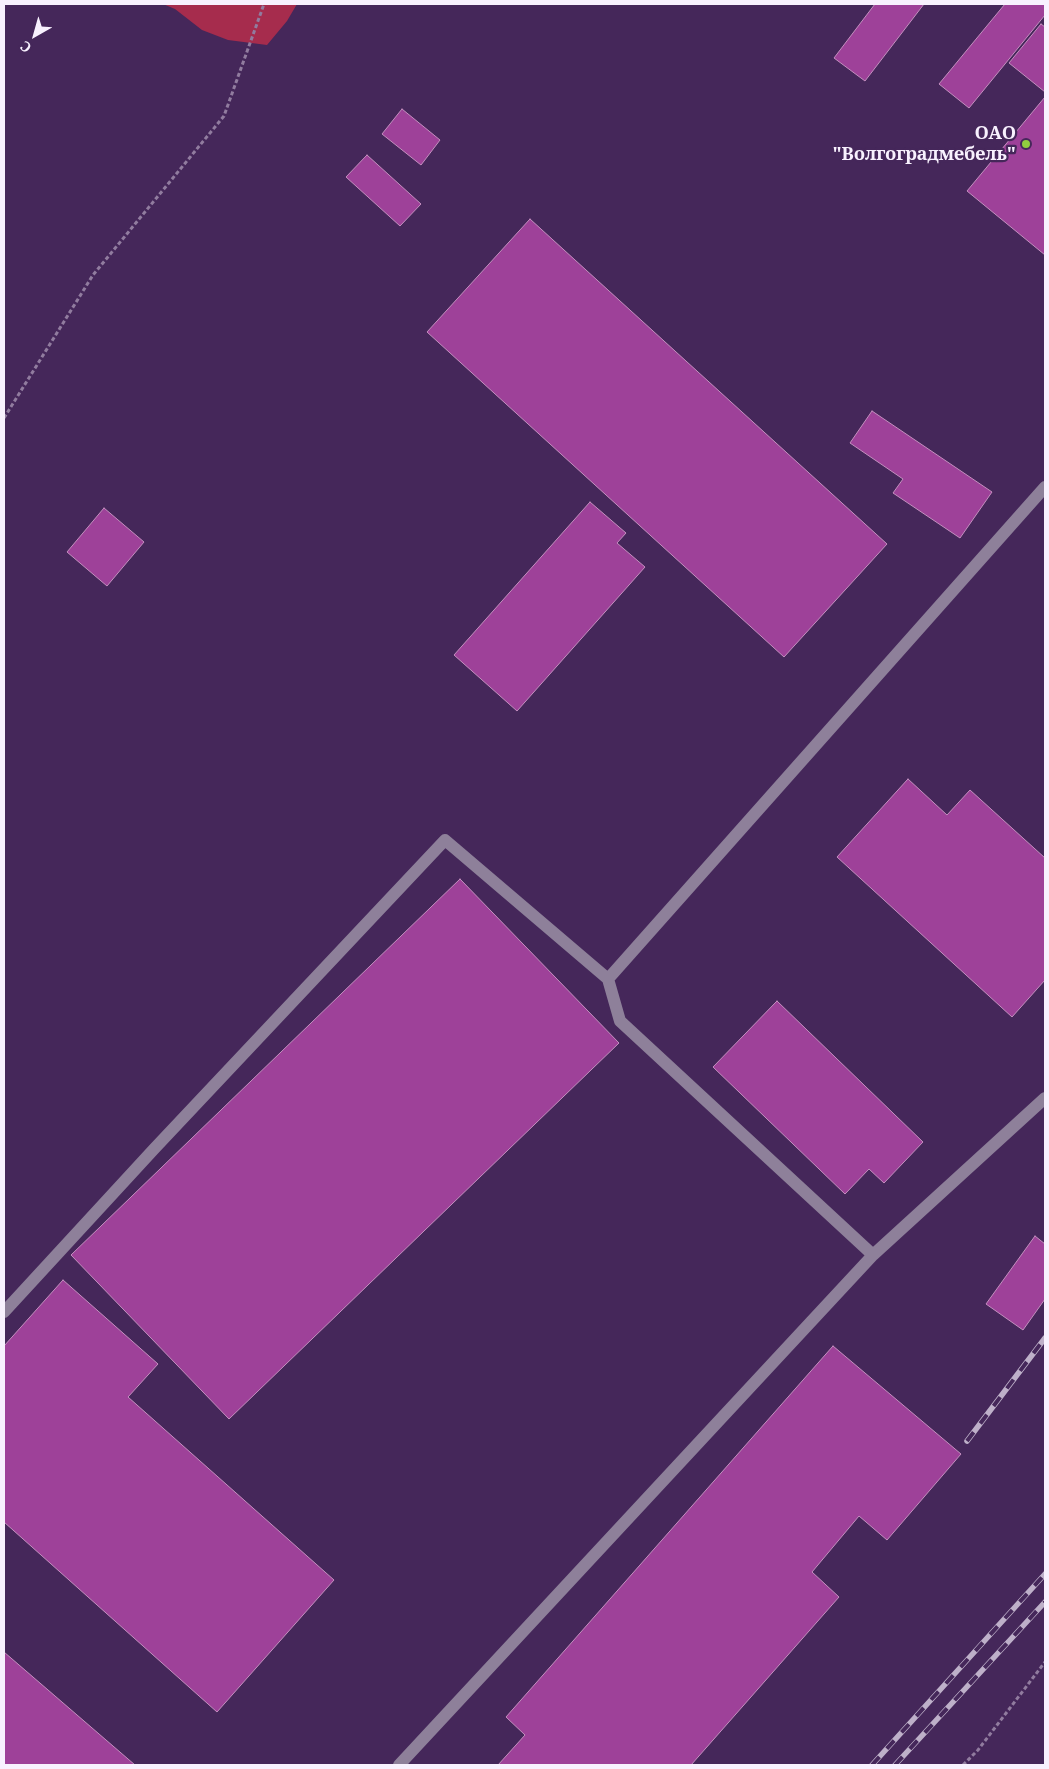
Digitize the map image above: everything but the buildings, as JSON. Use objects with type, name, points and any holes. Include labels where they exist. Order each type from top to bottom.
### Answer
[{"type":"lane","points":[[608,979],[1045,487]]},
{"type":"lane","points":[[4,1312],[167,1135],[445,840],[608,979],[620,1020],[873,1254]]},
{"type":"lane","points":[[399,1765],[873,1254],[1045,1098]]},
{"type":"path","points":[[4,418],[93,275],[224,116],[264,4]]},
{"type":"path","points":[[963,1765],[978,1750],[1045,1662]]},
{"type":"shaded area","points":[[163,4],[297,4],[287,21],[267,45],[228,40],[202,30],[175,9]]},
{"type":"railway","points":[[967,1441],[1045,1338]]},
{"type":"railway","points":[[872,1765],[1045,1574]]},
{"type":"railway","points":[[895,1765],[1045,1602]]},
{"type":"place","name":"ОАО \"Волгоградмебель\"","points":[[1026,144]]}]
